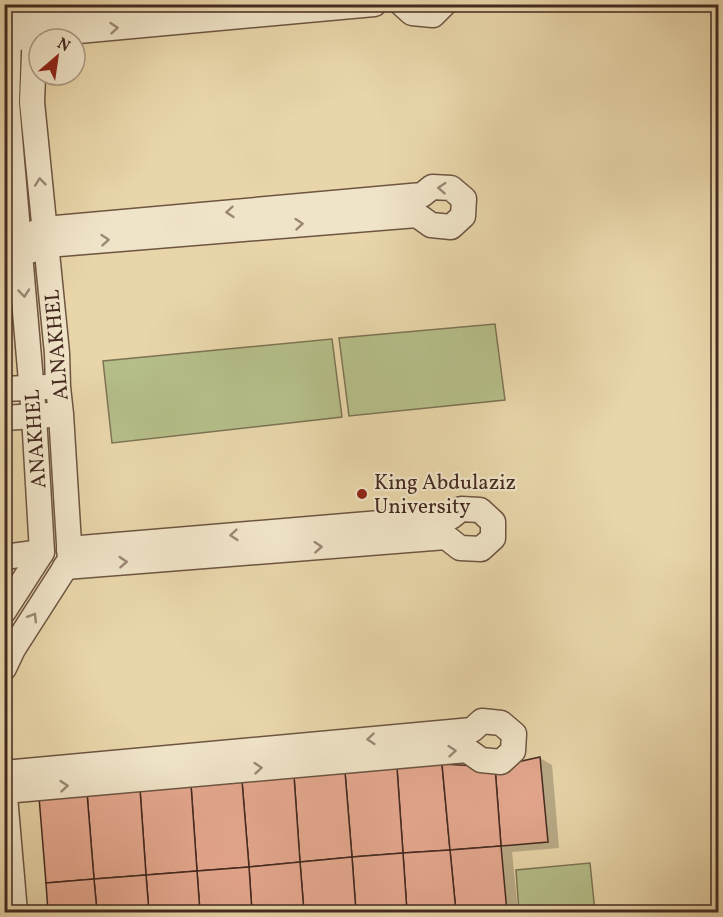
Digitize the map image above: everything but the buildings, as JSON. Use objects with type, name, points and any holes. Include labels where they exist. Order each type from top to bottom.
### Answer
[{"type":"street","points":[[8,26],[35,18],[153,4]]},
{"type":"street","points":[[35,18],[375,4]]},
{"type":"street","points":[[402,4],[412,13],[433,15],[444,4]]},
{"type":"street","name":"ALNAKHEL","points":[[35,18],[32,102],[57,353],[67,558]]},
{"type":"street","name":"ANAKHEL","points":[[8,26],[12,246],[32,387],[42,552]]},
{"type":"street","points":[[12,246],[46,237],[422,195],[432,186],[451,188],[464,199],[463,216],[451,227],[430,225],[417,215],[46,237]]},
{"type":"street","points":[[4,389],[58,387]]},
{"type":"street","points":[[4,418],[61,414]]},
{"type":"street","points":[[461,509],[480,510],[493,522],[493,538],[481,549],[460,548],[446,537],[67,558],[452,517],[461,509]]},
{"type":"street","points":[[4,557],[42,552]]},
{"type":"street","points":[[4,610],[42,552]]},
{"type":"street","points":[[4,668],[67,558]]},
{"type":"street","points":[[4,576],[29,574]]},
{"type":"street","points":[[4,773],[472,730],[482,722],[501,723],[514,734],[513,751],[501,762],[480,760],[467,750],[5,791]]},
{"type":"street","points":[[4,785],[15,912]]},
{"type":"green space","points":[[495,324],[505,400],[349,416],[339,338]]},
{"type":"green space","points":[[332,339],[342,417],[112,443],[103,361]]},
{"type":"green space","points":[[590,863],[595,912],[519,912],[516,870]]},
{"type":"place","name":"King Abdulaziz University","points":[[362,494]]}]
